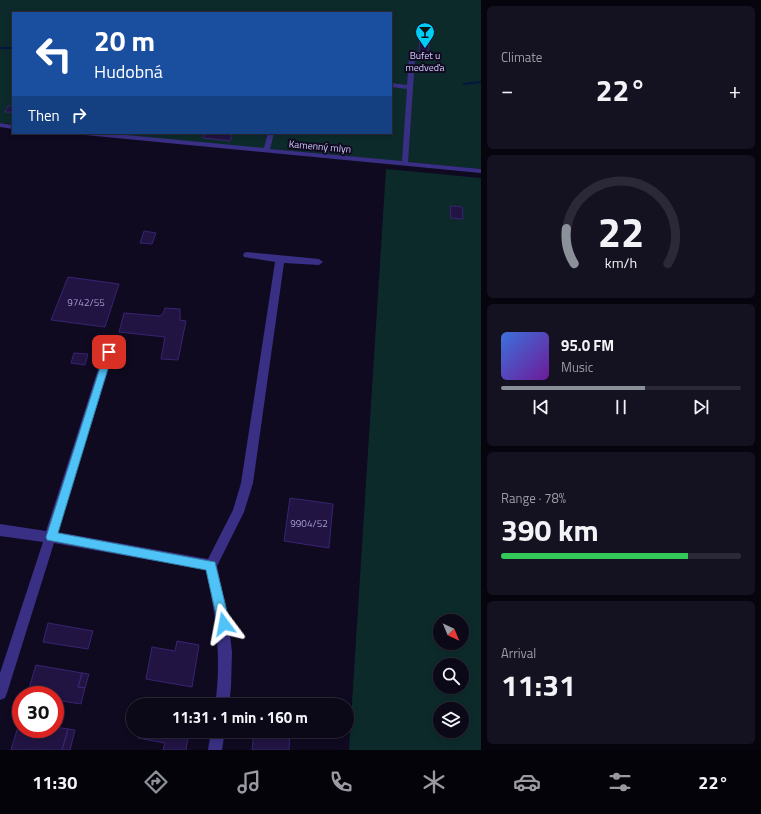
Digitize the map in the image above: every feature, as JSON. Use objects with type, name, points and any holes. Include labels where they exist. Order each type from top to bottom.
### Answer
[{"type":"street","points":[[247,254],[280,259],[318,262]]},
{"type":"street","points":[[223,698],[227,662],[224,624],[211,566],[238,512],[247,483],[280,259]]},
{"type":"street","points":[[0,693],[51,537],[104,350],[120,350]]},
{"type":"street","points":[[0,530],[51,537],[211,566]]},
{"type":"street","points":[[215,750],[217,738]]},
{"type":"lane","points":[[406,164],[409,87],[412,58]]},
{"type":"lane","points":[[392,85],[409,87]]},
{"type":"lane","points":[[0,125],[12,126]]},
{"type":"lane","name":"Kamenný mlyn","points":[[95,134],[481,171]]},
{"type":"lane","points":[[266,151],[271,134]]},
{"type":"green space","points":[[0,0],[481,0],[481,169],[113,134],[392,134],[392,12],[12,12],[12,124],[0,123]]},
{"type":"green space","points":[[386,169],[481,178],[481,750],[349,750],[350,738],[354,738],[354,698],[352,698]]},
{"type":"building","points":[[420,27],[431,28],[429,29],[428,58],[419,58]]},
{"type":"building","points":[[8,106],[12,106],[12,112],[5,112]]},
{"type":"building","points":[[205,134],[232,134],[230,141],[203,138]]},
{"type":"building","points":[[450,206],[462,207],[463,219],[451,218]]},
{"type":"building","points":[[144,231],[156,233],[152,244],[140,243]]},
{"type":"building","points":[[68,277],[119,284],[105,327],[51,320]]},
{"type":"building","points":[[165,308],[180,309],[180,320],[186,321],[178,360],[161,359],[165,337],[119,332],[124,313],[160,316],[163,314]]},
{"type":"building","points":[[74,353],[88,354],[85,365],[71,363]]},
{"type":"building","points":[[290,498],[333,504],[329,548],[284,541]]},
{"type":"building","points":[[48,623],[93,631],[88,649],[43,642]]},
{"type":"building","points":[[177,641],[199,645],[192,687],[146,679],[152,647],[175,651]]},
{"type":"building","points":[[36,665],[82,673],[78,687],[85,688],[81,704],[64,701],[64,686],[30,686]]},
{"type":"building","points":[[82,673],[89,674],[85,688],[78,687]]},
{"type":"building","points":[[64,728],[68,729],[62,750],[11,750],[15,738],[64,738]]},
{"type":"building","points":[[68,729],[75,730],[70,750],[62,750]]},
{"type":"building","points":[[138,738],[188,738],[186,750],[163,750],[165,743]]},
{"type":"building","points":[[253,738],[290,738],[289,750],[252,750]]},
{"type":"waterway","points":[[0,48],[12,48]]},
{"type":"waterway","points":[[464,84],[481,82]]},
{"type":"place","name":"Bufet u medveďa","points":[[425,49]]},
{"type":"route","points":[[109,352],[51,537],[211,566],[224,624]]}]
